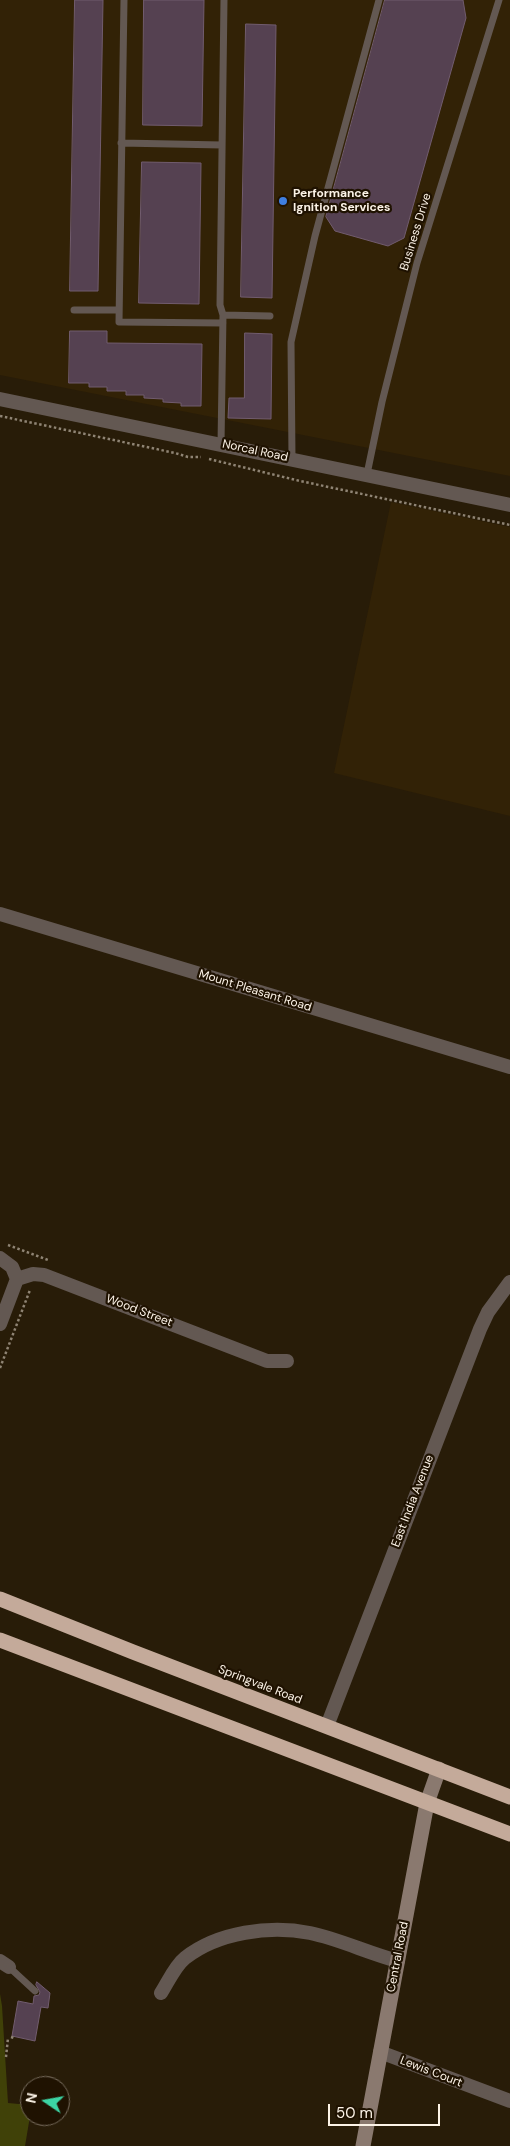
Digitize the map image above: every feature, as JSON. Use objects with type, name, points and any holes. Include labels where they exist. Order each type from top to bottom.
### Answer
[{"type":"highway","name":"Springvale Road","points":[[0,1599],[510,1797]]},
{"type":"highway","points":[[0,1640],[510,1834]]},
{"type":"street","name":"Norcal Road","points":[[0,399],[510,505]]},
{"type":"street","name":"Mount Pleasant Road","points":[[0,914],[510,1067]]},
{"type":"street","points":[[0,1258],[12,1268],[17,1279],[0,1324]]},
{"type":"street","name":"Wood Street","points":[[17,1279],[34,1274],[44,1275],[267,1360],[287,1361]]},
{"type":"street","name":"East India Avenue","points":[[327,1726],[480,1329],[488,1312],[510,1282]]},
{"type":"street","name":"Central Road","points":[[363,2146],[427,1802],[438,1769]]},
{"type":"street","points":[[161,1993],[184,1959],[205,1946],[248,1932],[279,1930],[312,1933],[398,1961]]},
{"type":"street","name":"Lewis Court","points":[[380,2052],[510,2101]]},
{"type":"lane","points":[[124,0],[119,322],[270,316]]},
{"type":"lane","points":[[221,444],[223,319],[220,305],[224,0]]},
{"type":"lane","points":[[292,459],[291,342],[315,236],[379,0]]},
{"type":"lane","name":"Business Drive","points":[[367,474],[382,402],[417,263],[499,0]]},
{"type":"lane","points":[[121,143],[222,145]]},
{"type":"lane","points":[[74,310],[119,310]]},
{"type":"lane","points":[[4,1964],[35,1991]]},
{"type":"path","points":[[0,416],[175,452],[188,457],[199,456],[300,481],[510,526]]},
{"type":"path","points":[[0,1368],[32,1286]]},
{"type":"path","points":[[6,2057],[11,2038]]},
{"type":"shaded area","points":[[0,0],[510,0],[510,476],[0,375]]},
{"type":"shaded area","points":[[391,502],[510,527],[510,816],[334,773]]},
{"type":"shaded area","points":[[0,1994],[8,2103],[20,2104],[20,2126],[28,2126],[25,2146],[0,2146]]},
{"type":"building","points":[[75,0],[103,0],[98,291],[70,291]]},
{"type":"building","points":[[144,0],[204,0],[202,126],[143,125]]},
{"type":"building","points":[[385,0],[463,0],[466,18],[404,238],[388,246],[335,231],[326,217]]},
{"type":"building","points":[[246,24],[276,25],[272,298],[241,297]]},
{"type":"building","points":[[142,162],[201,163],[199,304],[139,303]]},
{"type":"building","points":[[70,331],[107,331],[107,343],[202,344],[201,406],[181,406],[181,403],[163,402],[163,399],[144,398],[144,395],[126,395],[126,391],[107,391],[107,387],[89,387],[89,383],[69,383]]},
{"type":"building","points":[[245,333],[272,334],[271,419],[228,418],[229,398],[244,398]]},
{"type":"building","points":[[37,1982],[50,1993],[48,2008],[41,2007],[35,2041],[12,2036],[18,2001],[33,2004],[34,1996],[39,1995],[40,1992],[36,1985]]},
{"type":"place","name":"Performance Ignition Services","points":[[283,201]]}]
